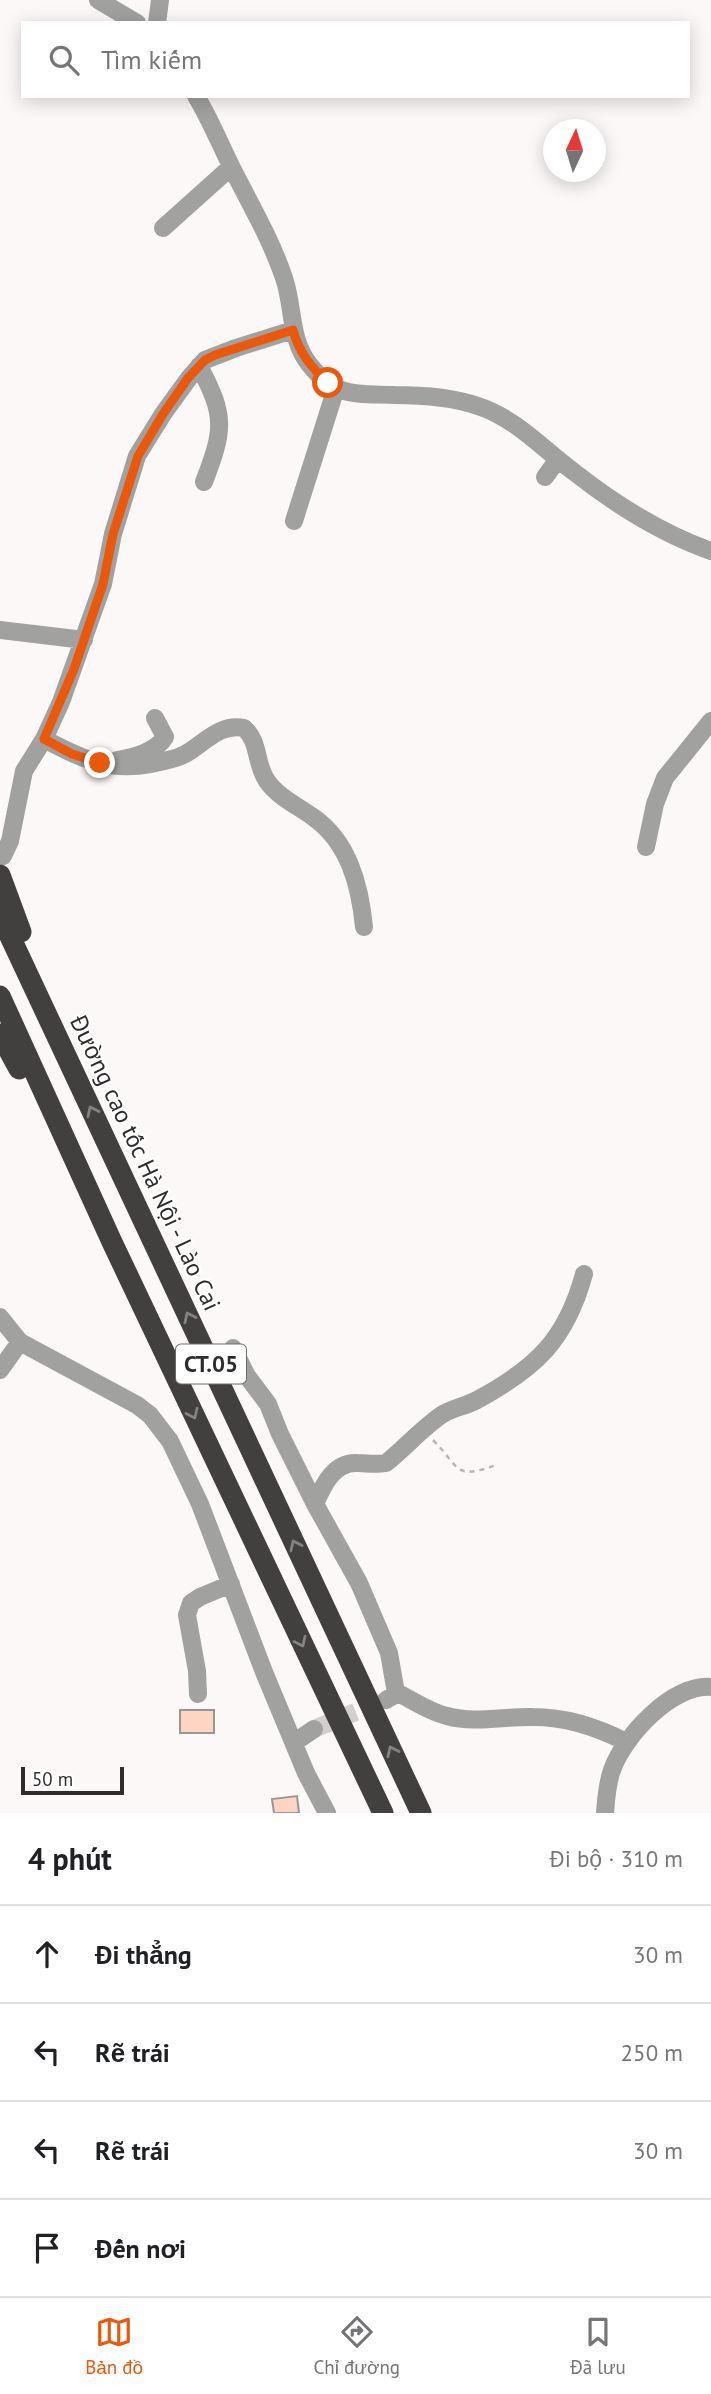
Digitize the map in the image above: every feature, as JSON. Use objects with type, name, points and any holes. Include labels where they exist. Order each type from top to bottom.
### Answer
[{"type":"highway","points":[[2,866],[69,1062]]},
{"type":"highway","name":"Đường cao tốc Hà Nội - Lào Cai","points":[[0,915],[421,1813]]},
{"type":"highway","name":"CT.05","points":[[0,996],[112,1241],[383,1813]]},
{"type":"highway","points":[[0,1034],[112,1241]]},
{"type":"street","points":[[98,0],[134,21]]},
{"type":"street","points":[[157,21],[160,0]]},
{"type":"street","points":[[197,98],[284,277],[293,330],[308,363],[337,388],[369,394],[442,398],[480,406],[512,423],[608,497],[661,531],[711,551]]},
{"type":"street","points":[[163,228],[231,167]]},
{"type":"street","points":[[2,866],[10,841],[24,771],[44,739],[70,680],[103,584],[113,534],[138,456],[163,414],[200,366],[215,355],[293,330]]},
{"type":"street","points":[[200,366],[214,393],[219,414],[219,444],[204,482]]},
{"type":"street","points":[[294,522],[337,388]]},
{"type":"street","points":[[545,477],[558,458]]},
{"type":"street","points":[[0,630],[84,640]]},
{"type":"street","points":[[100,763],[130,757],[161,744],[164,737],[155,718]]},
{"type":"street","points":[[646,848],[655,804],[665,778],[711,721]]},
{"type":"street","points":[[44,739],[72,754],[111,767],[124,768],[171,760],[184,755],[218,731],[230,726],[244,728],[255,744],[265,779],[279,794],[324,826],[343,852],[356,877],[363,926]]},
{"type":"street","points":[[314,1504],[327,1480],[340,1467],[358,1463],[386,1463],[441,1416],[482,1397],[532,1365],[565,1324],[576,1302],[584,1274]]},
{"type":"street","points":[[0,1317],[20,1342],[106,1387],[150,1415],[170,1441],[200,1504],[306,1773],[327,1813]]},
{"type":"street","points":[[0,1370],[20,1342]]},
{"type":"street","points":[[233,1348],[247,1376],[271,1410],[314,1504],[359,1583],[389,1653],[391,1697],[448,1717],[470,1720],[549,1718],[598,1728],[626,1742]]},
{"type":"street","points":[[198,1694],[197,1671],[187,1615],[191,1603],[230,1584]]},
{"type":"street","points":[[605,1813],[608,1780],[626,1742],[664,1704],[688,1690],[711,1687]]},
{"type":"street","points":[[295,1742],[314,1729]]},
{"type":"path","points":[[422,1432],[440,1447],[456,1468],[464,1472],[476,1472],[496,1465]]},
{"type":"building","points":[[180,1710],[214,1710],[214,1733],[180,1733]]},
{"type":"building","points":[[297,1796],[299,1813],[274,1813],[272,1799]]},
{"type":"tunnel","points":[[314,1729],[382,1701]]},
{"type":"route","points":[[100,763],[72,754],[44,739],[74,669],[103,584],[113,534],[138,456],[163,414],[188,378],[205,360],[293,330],[308,363],[328,383]]}]
